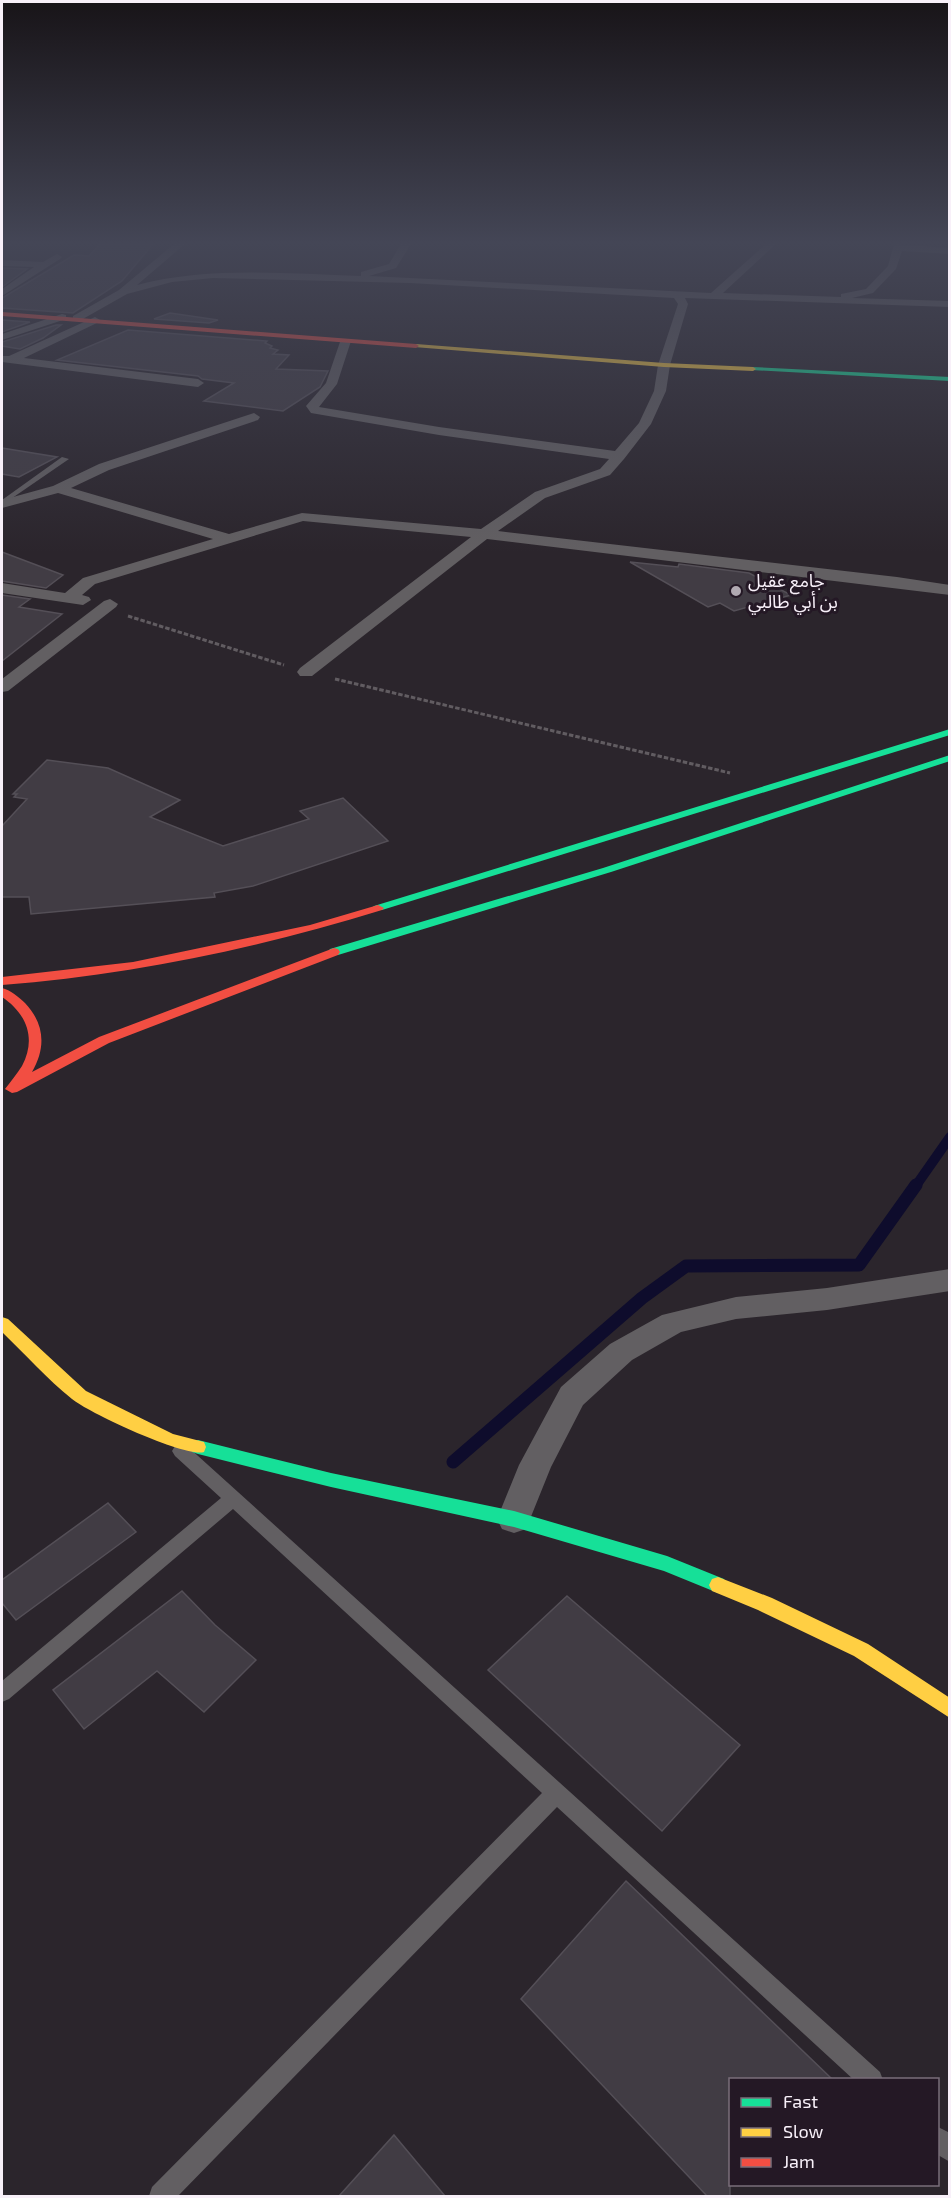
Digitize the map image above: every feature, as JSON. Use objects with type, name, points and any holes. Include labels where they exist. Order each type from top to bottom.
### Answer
[{"type":"main road","points":[[419,347],[664,365],[950,379]]},
{"type":"main road","points":[[2,981],[133,966],[313,928],[950,732]]},
{"type":"main road","points":[[2,1098],[15,1086],[104,1040],[324,955],[607,870],[950,758]]},
{"type":"main road","points":[[2,992],[17,1000],[35,1024],[34,1055],[15,1086]]},
{"type":"main road","points":[[2,1323],[80,1396],[169,1440],[331,1480],[514,1519],[667,1564],[765,1604],[861,1650],[950,1709]]},
{"type":"street","points":[[2,370],[11,360],[39,347]]},
{"type":"street","points":[[344,347],[331,384],[312,406],[315,410],[439,431],[619,456]]},
{"type":"street","points":[[306,672],[484,534],[540,495],[604,472],[645,424],[660,391],[670,347]]},
{"type":"street","points":[[11,360],[198,383]]},
{"type":"street","points":[[2,503],[58,489],[104,467],[254,417]]},
{"type":"street","points":[[58,489],[230,539]]},
{"type":"street","points":[[68,598],[89,580],[302,517],[408,525],[950,590]]},
{"type":"street","points":[[2,588],[110,604]]},
{"type":"street","points":[[2,687],[110,604]]},
{"type":"street","points":[[514,1519],[535,1465],[572,1396],[621,1352],[673,1323],[736,1308],[827,1299],[950,1280]]},
{"type":"lane","points":[[2,503],[65,459]]},
{"type":"lane","points":[[169,1440],[871,2078]]},
{"type":"lane","points":[[2,1693],[233,1498]]},
{"type":"lane","points":[[161,2196],[557,1793]]},
{"type":"path","points":[[110,604],[123,615],[306,672],[778,784]]},
{"type":"building","points":[[5,347],[25,347],[20,349]]},
{"type":"building","points":[[89,347],[271,347],[270,348],[278,350],[273,354],[289,355],[276,369],[328,371],[320,387],[283,411],[204,401],[234,383],[202,379],[198,376],[57,360]]},
{"type":"building","points":[[2,448],[57,457],[19,477],[2,474]]},
{"type":"building","points":[[2,552],[63,575],[46,588],[2,581]]},
{"type":"building","name":"جامع عقيل بن أبي طالبي","points":[[630,562],[678,567],[679,564],[749,573],[791,595],[734,611],[720,603],[708,607]]},
{"type":"building","points":[[2,595],[30,599],[19,607],[62,614],[2,661]]},
{"type":"building","points":[[47,760],[108,768],[180,800],[150,817],[223,846],[309,819],[300,811],[343,798],[388,841],[253,886],[214,893],[215,897],[31,914],[29,897],[2,897],[2,826],[27,799],[14,797],[17,794],[13,794]]},
{"type":"building","points":[[108,1503],[136,1532],[16,1620],[2,1603],[2,1580]]},
{"type":"building","points":[[182,1591],[215,1625],[256,1660],[204,1712],[157,1671],[84,1729],[53,1690]]},
{"type":"building","points":[[567,1596],[740,1745],[662,1831],[488,1670]]},
{"type":"building","points":[[626,1881],[831,2078],[729,2078],[730,2196],[707,2196],[521,1999]]},
{"type":"building","points":[[394,2135],[445,2196],[339,2196]]},
{"type":"waterway","points":[[915,1187],[950,1137]]},
{"type":"waterway","points":[[453,1462],[642,1298],[686,1266],[859,1265],[916,1185]]},
{"type":"traffic: fast","points":[[753,369],[950,379]]},
{"type":"traffic: fast","points":[[378,908],[950,732]]},
{"type":"traffic: fast","points":[[334,952],[607,870],[950,758]]},
{"type":"traffic: fast","points":[[198,1447],[331,1480],[514,1519],[667,1564],[718,1585]]},
{"type":"traffic: slow","points":[[423,347],[664,365],[753,369]]},
{"type":"traffic: slow","points":[[2,1323],[80,1396],[169,1440],[198,1447]]},
{"type":"traffic: slow","points":[[718,1585],[765,1604],[861,1650],[950,1709]]},
{"type":"traffic: jam","points":[[2,981],[133,966],[313,928],[378,908]]},
{"type":"traffic: jam","points":[[15,1086],[104,1040],[334,952]]},
{"type":"traffic: jam","points":[[2,992],[27,1012],[36,1036],[31,1063],[12,1089]]},
{"type":"place","name":"جامع عقيل بن أبي طالبي","points":[[736,591]]}]
